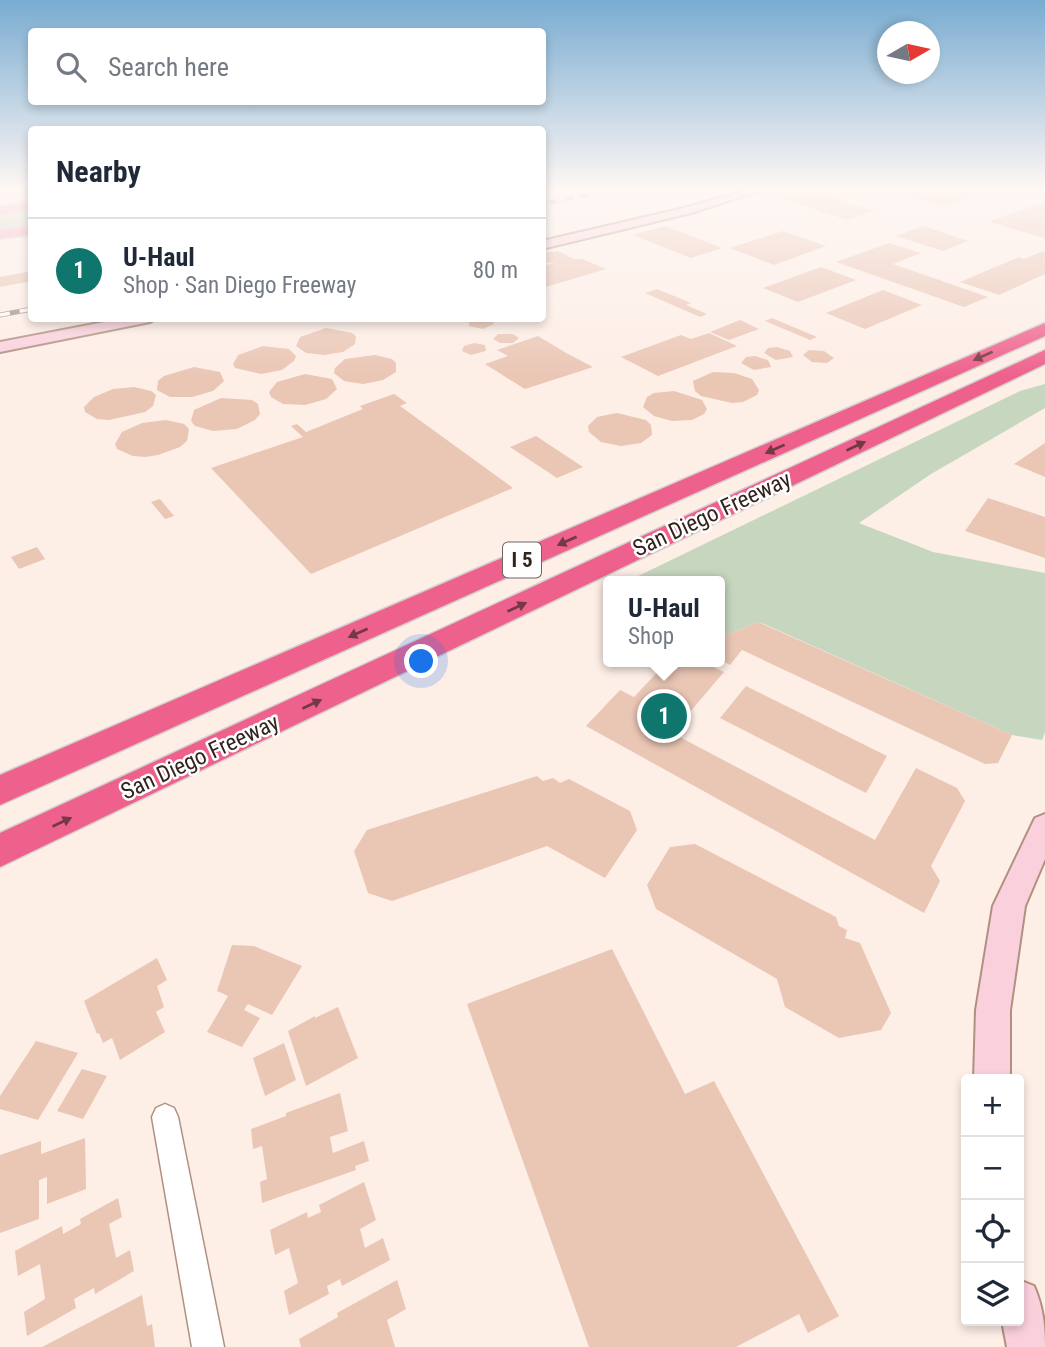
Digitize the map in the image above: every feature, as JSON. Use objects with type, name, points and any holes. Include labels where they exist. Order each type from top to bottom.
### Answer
[{"type":"highway","name":"San Diego Freeway","points":[[0,791],[1045,329]]},
{"type":"highway","name":"San Diego Freeway","points":[[0,851],[1045,356]]},
{"type":"highway","points":[[998,378],[1045,371]]},
{"type":"street","points":[[0,347],[129,322]]},
{"type":"street","points":[[992,1074],[993,1010],[1009,906],[1045,826]]},
{"type":"street","points":[[165,1117],[208,1347]]},
{"type":"street","points":[[1024,1324],[1029,1347]]},
{"type":"green space","points":[[1045,384],[1045,408],[931,474],[859,523],[933,552],[1045,573],[1045,732],[1042,740],[1012,735],[758,622],[725,636],[725,576],[638,576],[1020,391]]},
{"type":"building","points":[[546,252],[560,252],[606,269],[546,287],[546,265],[555,263],[546,262]]},
{"type":"building","points":[[676,252],[710,252],[691,258]]},
{"type":"building","points":[[740,252],[810,252],[774,265]]},
{"type":"building","points":[[864,252],[917,252],[921,253],[893,264],[988,297],[964,307],[836,262]]},
{"type":"building","points":[[1045,252],[1045,274],[999,295],[960,282],[1019,257],[1024,259]]},
{"type":"building","points":[[821,267],[856,280],[798,302],[763,288]]},
{"type":"building","points":[[28,272],[28,282],[0,287],[0,277]]},
{"type":"building","points":[[657,289],[691,303],[686,305],[707,314],[700,317],[645,293]]},
{"type":"building","points":[[883,290],[922,305],[865,329],[826,313]]},
{"type":"building","points":[[772,318],[817,337],[810,340],[765,321]]},
{"type":"building","points":[[740,320],[759,329],[729,340],[710,332]]},
{"type":"building","points":[[469,322],[494,324],[483,329],[469,326]]},
{"type":"building","points":[[326,328],[352,333],[356,336],[355,344],[343,352],[324,355],[306,353],[296,346],[300,337]]},
{"type":"building","points":[[709,333],[737,346],[658,376],[621,357],[681,335],[691,339]]},
{"type":"building","points":[[498,334],[513,334],[519,338],[513,343],[500,343],[493,339]]},
{"type":"building","points":[[538,336],[593,367],[525,389],[485,364],[508,356],[497,350]]},
{"type":"building","points":[[474,343],[485,345],[486,351],[471,355],[462,351],[464,346]]},
{"type":"building","points":[[263,346],[289,349],[296,356],[294,361],[282,370],[261,374],[235,368],[233,364],[238,355]]},
{"type":"building","points":[[777,347],[790,351],[793,357],[776,360],[764,353],[768,348]]},
{"type":"building","points":[[809,350],[824,351],[834,358],[827,363],[812,362],[803,355]]},
{"type":"building","points":[[375,355],[392,359],[396,363],[396,372],[383,380],[363,384],[344,381],[334,373],[335,368],[345,359]]},
{"type":"building","points":[[755,356],[768,360],[771,367],[754,370],[741,363],[746,357]]},
{"type":"building","points":[[194,367],[220,372],[224,381],[213,391],[192,397],[170,397],[157,390],[158,381],[164,376]]},
{"type":"building","points":[[713,372],[734,373],[752,379],[759,390],[757,395],[743,402],[732,403],[701,396],[695,391],[693,381]]},
{"type":"building","points":[[305,374],[332,379],[337,389],[326,399],[305,405],[283,404],[271,397],[269,392],[277,382]]},
{"type":"building","points":[[134,387],[156,395],[153,406],[145,412],[109,420],[97,419],[85,412],[84,407],[94,397],[113,389]]},
{"type":"building","points":[[674,391],[702,400],[707,409],[704,414],[692,420],[672,421],[654,416],[643,407],[647,397],[654,393]]},
{"type":"building","points":[[394,394],[407,403],[400,406],[513,488],[311,574],[211,468],[303,437],[291,426],[297,424],[306,432],[363,409],[360,406]]},
{"type":"building","points":[[221,398],[252,400],[258,404],[260,414],[255,420],[237,429],[213,431],[195,426],[191,421],[194,410]]},
{"type":"building","points":[[617,413],[646,420],[651,425],[652,435],[641,443],[621,446],[601,442],[589,432],[588,426],[597,417]]},
{"type":"building","points":[[166,420],[184,424],[189,429],[187,441],[180,447],[145,457],[133,456],[117,449],[115,444],[122,432],[142,423]]},
{"type":"building","points":[[536,436],[583,467],[557,478],[510,447]]},
{"type":"building","points":[[1045,443],[1045,477],[1014,464]]},
{"type":"building","points":[[988,498],[1045,517],[1045,558],[965,531]]},
{"type":"building","points":[[160,499],[174,516],[165,519],[151,502]]},
{"type":"building","points":[[37,547],[45,559],[19,569],[11,557]]},
{"type":"building","points":[[758,622],[1012,735],[998,763],[985,764],[742,650],[730,665],[725,662],[725,636]]},
{"type":"building","points":[[662,667],[676,670],[679,667],[714,667],[724,672],[672,733],[875,840],[916,768],[957,788],[965,801],[931,866],[940,881],[924,913],[586,726],[620,690],[634,697]]},
{"type":"building","points":[[746,686],[887,756],[866,793],[720,718]]},
{"type":"building","points":[[537,776],[543,781],[553,778],[560,783],[569,779],[630,811],[637,830],[605,878],[547,846],[392,901],[368,893],[354,851],[367,830]]},
{"type":"building","points":[[695,844],[836,917],[839,926],[847,930],[845,938],[860,943],[891,1013],[881,1030],[839,1038],[785,1007],[777,979],[656,909],[647,885],[670,847]]},
{"type":"building","points":[[232,945],[254,946],[302,966],[272,1015],[248,1004],[244,1010],[260,1018],[242,1047],[207,1032],[228,996],[217,991]]},
{"type":"building","points":[[612,949],[685,1094],[714,1081],[839,1316],[808,1333],[799,1314],[736,1347],[589,1347],[467,1004]]},
{"type":"building","points":[[157,958],[167,980],[157,986],[164,1007],[156,1012],[165,1032],[120,1060],[112,1038],[103,1043],[99,1033],[97,1034],[84,1001]]},
{"type":"building","points":[[338,1007],[358,1058],[306,1086],[288,1031]]},
{"type":"building","points":[[36,1041],[78,1053],[38,1120],[0,1109],[0,1096]]},
{"type":"building","points":[[284,1043],[296,1080],[265,1096],[253,1058]]},
{"type":"building","points":[[82,1069],[107,1076],[83,1119],[57,1111]]},
{"type":"building","points":[[340,1093],[348,1131],[330,1137],[333,1153],[364,1141],[369,1161],[355,1166],[356,1170],[262,1203],[260,1182],[267,1179],[262,1146],[253,1149],[251,1129]]},
{"type":"building","points":[[85,1138],[86,1189],[47,1204],[47,1177],[39,1180],[39,1219],[0,1233],[0,1155],[41,1141],[41,1154]]},
{"type":"building","points":[[364,1182],[376,1220],[360,1229],[365,1248],[383,1238],[390,1260],[342,1286],[340,1279],[327,1286],[329,1294],[289,1315],[284,1291],[298,1283],[289,1248],[275,1255],[270,1230],[307,1212],[308,1218],[321,1212],[319,1205]]},
{"type":"building","points":[[118,1198],[122,1217],[109,1224],[116,1258],[130,1250],[134,1271],[95,1294],[94,1288],[74,1299],[76,1308],[27,1336],[24,1312],[45,1299],[40,1264],[18,1276],[15,1251],[62,1226],[63,1234],[81,1224],[80,1219]]},
{"type":"building","points":[[397,1280],[406,1309],[387,1320],[395,1347],[301,1347],[299,1339],[338,1317],[337,1313]]},
{"type":"building","points":[[142,1295],[147,1326],[152,1324],[155,1347],[42,1347]]},
{"type":"railway","points":[[0,315],[28,310]]},
{"type":"place","name":"U-Haul","points":[[664,716]]}]
